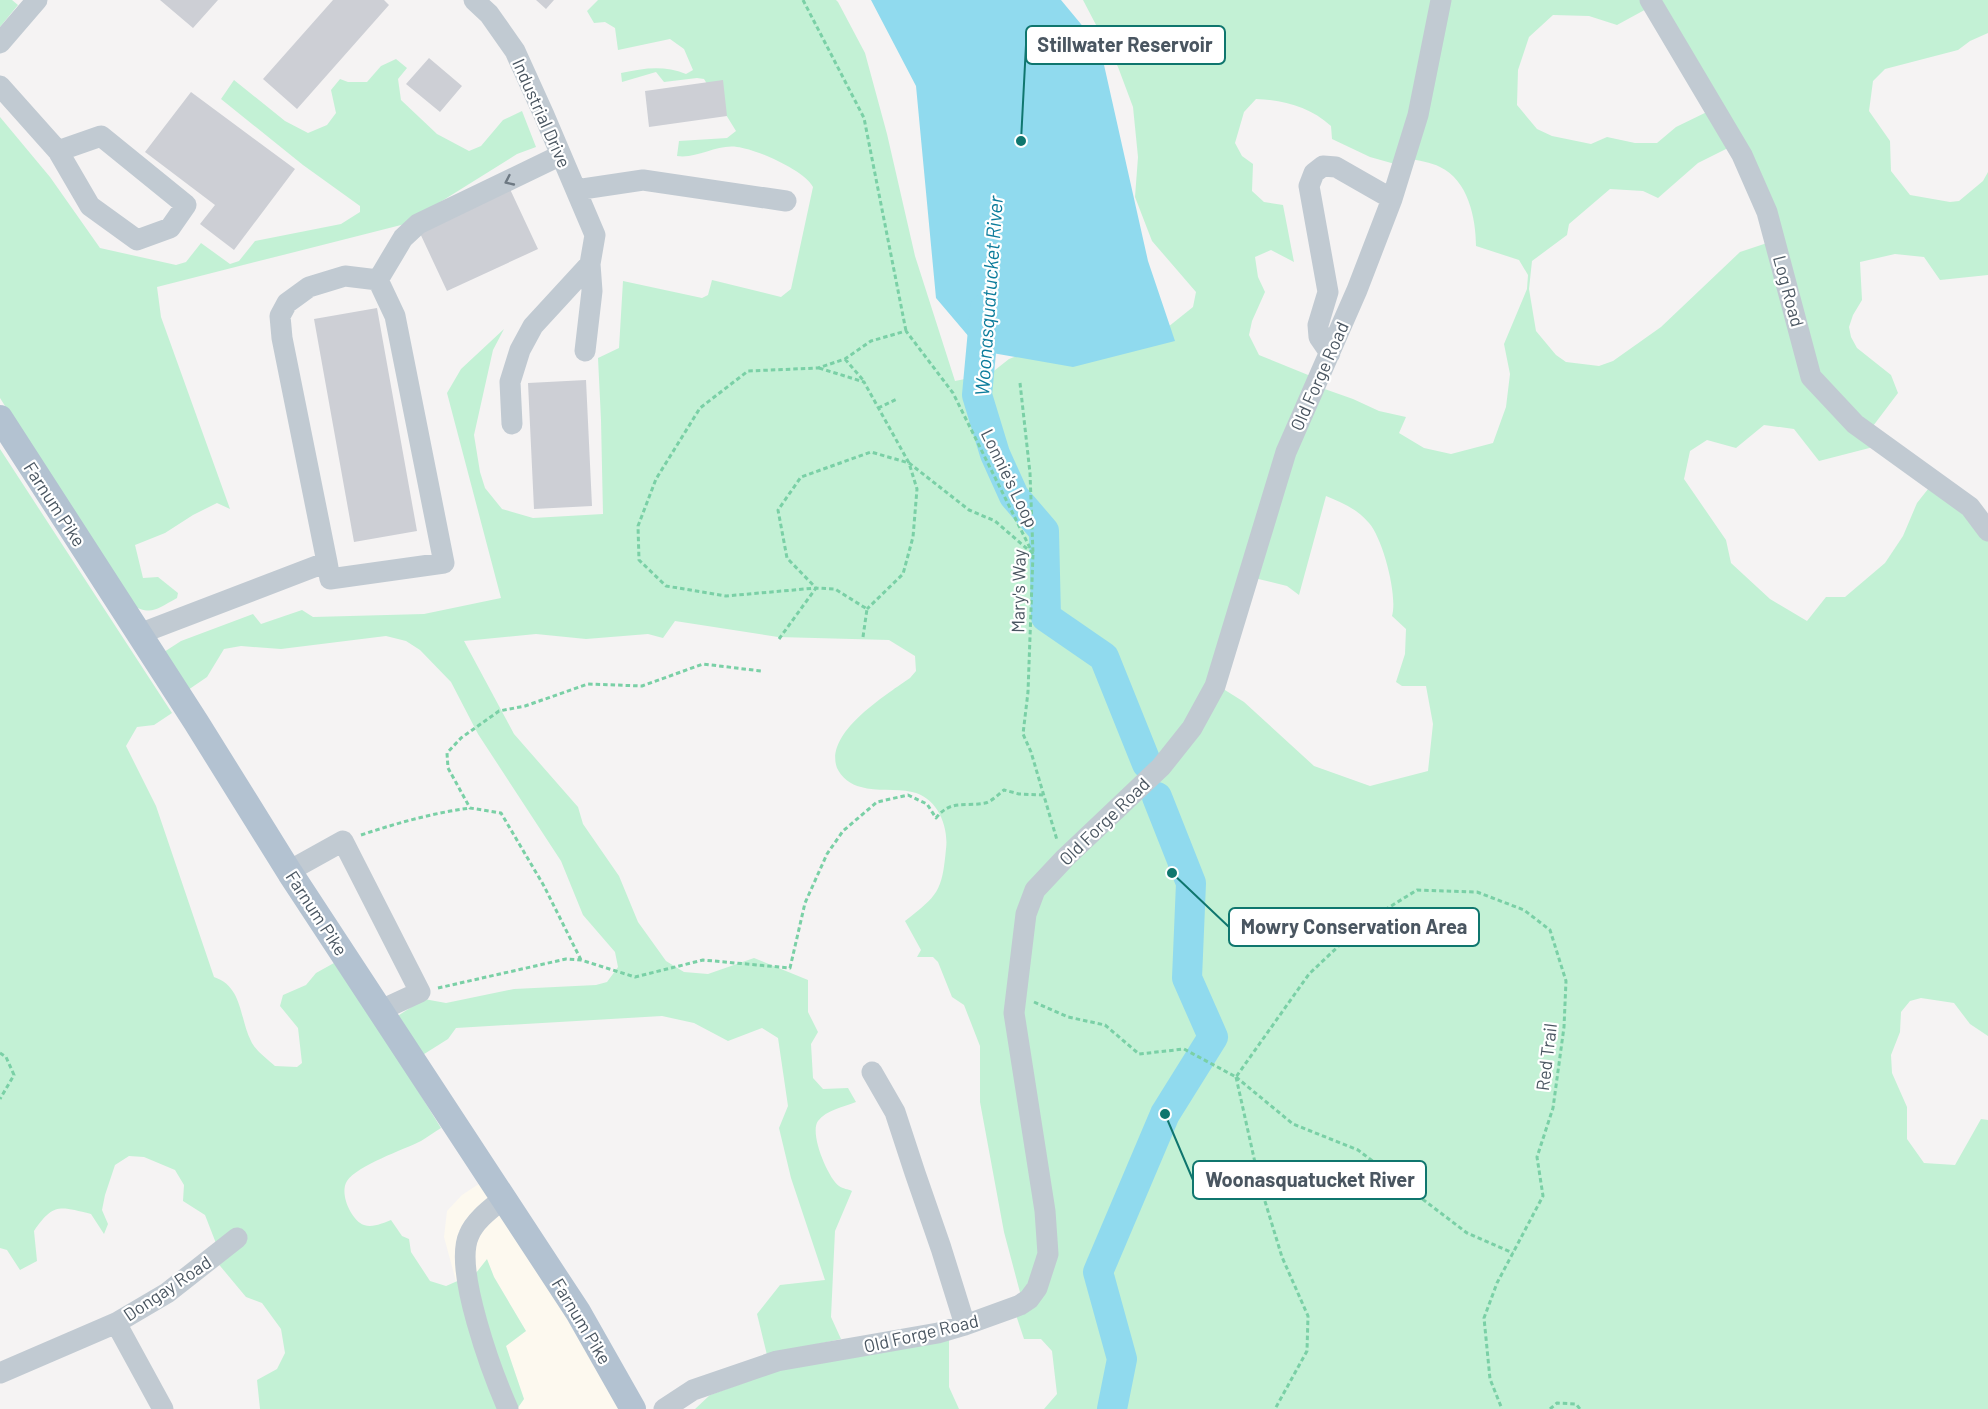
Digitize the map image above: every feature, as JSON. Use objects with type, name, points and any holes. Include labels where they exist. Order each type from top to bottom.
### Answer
[{"type":"main road","name":"Farnum Pike","points":[[0,418],[289,871],[578,1312],[633,1409]]},
{"type":"street","name":"Industrial Drive","points":[[474,0],[489,14],[514,51],[561,155],[595,235],[590,264]]},
{"type":"street","name":"Old Forge Road","points":[[664,1409],[693,1390],[777,1361],[938,1333],[965,1325],[1020,1305],[1029,1299],[1037,1288],[1048,1254],[1045,1211],[1016,1023],[1016,994],[1026,914],[1035,890],[1065,858],[1161,767],[1192,728],[1215,686],[1286,452],[1350,306],[1392,199],[1418,115],[1441,0]]},
{"type":"street","name":"Log Road","points":[[1650,0],[1743,155],[1767,212],[1811,377],[1856,424],[1970,507],[1988,531]]},
{"type":"street","points":[[0,44],[31,3]]},
{"type":"street","points":[[0,86],[58,151],[90,206],[137,240],[170,228],[186,205],[101,136],[58,151]]},
{"type":"street","points":[[378,280],[403,238],[418,224],[561,155]]},
{"type":"street","points":[[1330,353],[1319,337],[1318,325],[1328,292],[1309,186],[1314,173],[1323,166],[1336,167],[1392,199]]},
{"type":"street","points":[[576,190],[642,180],[786,201]]},
{"type":"street","points":[[585,351],[592,291],[590,264]]},
{"type":"street","points":[[512,424],[510,382],[520,350],[533,326],[590,264]]},
{"type":"street","points":[[345,276],[378,280],[395,316],[444,562],[330,579],[282,338],[280,316],[287,303],[309,287],[345,276]]},
{"type":"street","points":[[1327,295],[1350,306]]},
{"type":"street","points":[[139,634],[327,562]]},
{"type":"street","points":[[289,871],[343,841],[420,992],[381,1010]]},
{"type":"street","points":[[872,1072],[896,1112],[965,1325]]},
{"type":"street","points":[[504,1198],[483,1216],[468,1236],[466,1254],[468,1282],[484,1350],[508,1409]]},
{"type":"street","name":"Dongay Road","points":[[163,1409],[116,1323],[167,1293],[237,1238]]},
{"type":"street","points":[[0,1373],[116,1323]]},
{"type":"path","points":[[803,0],[864,118],[906,331],[871,341],[845,359],[818,368],[748,371],[700,408],[656,479],[638,526],[639,560],[666,586],[726,596],[816,588],[835,589],[867,609]]},
{"type":"path","name":"Lonnie's Loop","points":[[906,331],[953,393],[1033,555]]},
{"type":"path","points":[[845,359],[864,382],[909,463],[917,489],[913,537],[903,574],[867,609],[863,637]]},
{"type":"path","points":[[818,368],[864,382]]},
{"type":"path","name":"Mary's Way","points":[[1020,383],[1030,473],[1033,555],[1028,692],[1023,734],[1031,752],[1053,831],[1065,858]]},
{"type":"path","points":[[878,408],[897,399]]},
{"type":"path","points":[[816,588],[787,558],[778,510],[801,477],[871,453],[909,463],[969,510],[995,521],[1033,555]]},
{"type":"path","points":[[779,639],[816,588]]},
{"type":"path","points":[[470,808],[448,768],[447,753],[461,738],[499,711],[525,706],[588,684],[642,686],[702,664],[761,671]]},
{"type":"path","points":[[420,992],[566,959],[581,960],[635,977],[703,960],[790,968],[805,903],[827,854],[843,831],[877,802],[908,795],[927,804],[936,818],[947,807],[967,803],[986,803],[1004,790],[1019,794],[1043,795]]},
{"type":"path","points":[[343,841],[405,821],[446,811],[470,808],[501,813],[544,886],[581,960]]},
{"type":"path","name":"Red Trail","points":[[1236,1077],[1309,974],[1362,924],[1417,890],[1477,892],[1524,910],[1550,930],[1566,981],[1564,1027],[1553,1108],[1537,1156],[1543,1196],[1497,1282],[1484,1318],[1490,1379],[1502,1409]]},
{"type":"path","points":[[1016,994],[1068,1017],[1105,1024],[1139,1054],[1184,1048],[1236,1077],[1293,1124],[1358,1150],[1467,1233],[1513,1253]]},
{"type":"path","points":[[0,1053],[6,1057],[14,1075],[0,1100]]},
{"type":"path","points":[[1236,1077],[1260,1185],[1282,1257],[1308,1316],[1307,1351],[1275,1409]]},
{"type":"path","points":[[1550,1409],[1557,1403],[1576,1404],[1580,1409]]},
{"type":"shaded area","points":[[488,1178],[641,1409],[517,1409],[524,1399],[506,1346],[526,1331],[494,1277],[487,1260],[476,1273],[456,1281],[444,1237],[447,1211],[462,1195]]},
{"type":"green space","points":[[0,0],[12,0],[18,5],[0,27]]},
{"type":"green space","points":[[598,0],[836,0],[838,2],[865,53],[887,134],[915,256],[955,381],[990,374],[1009,359],[1027,352],[1168,327],[1193,307],[1196,292],[1152,241],[1135,197],[1138,157],[1133,107],[1118,67],[1083,0],[1988,0],[1988,33],[1970,41],[1958,50],[1885,69],[1873,81],[1869,111],[1890,141],[1891,171],[1910,195],[1950,202],[1959,201],[1983,181],[1988,172],[1988,275],[1940,280],[1924,257],[1895,254],[1860,262],[1862,300],[1849,327],[1851,337],[1857,348],[1891,375],[1898,393],[1867,434],[1881,445],[1819,461],[1794,429],[1764,425],[1736,448],[1707,440],[1690,451],[1684,479],[1726,540],[1731,563],[1770,599],[1807,621],[1826,597],[1845,597],[1885,563],[1903,536],[1917,503],[1932,484],[1988,533],[1988,1036],[1970,1024],[1954,1003],[1921,998],[1910,1001],[1901,1012],[1900,1032],[1891,1055],[1892,1073],[1907,1107],[1907,1139],[1924,1163],[1955,1165],[1981,1119],[1988,1120],[1988,1409],[1044,1409],[1057,1394],[1052,1351],[1041,1339],[1024,1339],[1014,1309],[1021,1296],[1004,1232],[980,1102],[980,1046],[964,1005],[952,997],[938,962],[933,957],[917,957],[921,950],[905,921],[925,905],[940,884],[946,849],[943,822],[935,806],[921,795],[906,791],[857,786],[844,777],[837,768],[835,755],[848,729],[860,716],[916,671],[915,656],[889,640],[778,637],[675,621],[663,638],[648,634],[586,639],[536,634],[464,641],[514,734],[578,807],[583,824],[619,876],[638,922],[666,961],[684,972],[708,974],[754,958],[808,980],[808,1012],[818,1032],[811,1044],[813,1078],[823,1089],[848,1088],[856,1102],[821,1117],[816,1127],[818,1145],[830,1174],[839,1186],[852,1191],[835,1231],[831,1317],[841,1339],[767,1355],[757,1314],[780,1285],[825,1280],[791,1178],[779,1128],[788,1106],[778,1038],[762,1028],[728,1041],[694,1023],[662,1016],[456,1028],[448,1039],[421,1056],[396,1017],[424,999],[446,1003],[514,989],[596,985],[607,982],[618,967],[615,952],[583,915],[561,861],[478,734],[451,682],[420,650],[406,641],[386,636],[281,649],[241,646],[224,649],[207,677],[188,690],[164,652],[181,641],[253,614],[261,624],[302,610],[313,617],[424,614],[501,598],[447,393],[461,369],[504,329],[493,350],[474,435],[485,488],[502,509],[533,518],[603,514],[598,358],[619,348],[623,281],[702,298],[708,295],[712,280],[781,297],[791,289],[813,187],[808,180],[790,167],[767,156],[737,147],[677,156],[679,141],[727,138],[736,131],[704,79],[664,82],[656,72],[622,82],[621,73],[638,70],[662,68],[686,74],[693,70],[684,49],[670,39],[618,50],[615,28],[605,22],[594,23],[587,11]],"holes":[[[1650,7],[1713,109],[1676,127],[1657,143],[1635,143],[1607,137],[1591,144],[1552,136],[1537,129],[1517,105],[1518,70],[1529,37],[1553,15],[1589,16],[1617,25]],[[1256,99],[1286,103],[1305,109],[1323,119],[1331,126],[1332,139],[1370,157],[1402,166],[1408,158],[1440,167],[1450,173],[1464,190],[1472,212],[1476,246],[1519,260],[1528,275],[1527,289],[1504,344],[1510,374],[1506,407],[1493,443],[1451,454],[1424,448],[1399,433],[1406,417],[1379,411],[1319,387],[1318,379],[1259,355],[1249,335],[1252,321],[1265,292],[1258,277],[1255,257],[1271,250],[1294,262],[1283,205],[1264,202],[1252,191],[1253,164],[1242,156],[1235,143],[1244,112]],[[1734,145],[1773,241],[1740,252],[1661,327],[1613,361],[1599,366],[1566,362],[1556,355],[1536,331],[1529,289],[1532,261],[1567,235],[1569,224],[1610,189],[1643,191],[1658,198],[1698,163]],[[1326,496],[1360,514],[1374,531],[1384,554],[1393,595],[1392,616],[1406,629],[1405,654],[1396,682],[1402,686],[1426,686],[1433,724],[1428,771],[1370,786],[1314,766],[1244,702],[1217,685],[1250,577],[1287,586],[1299,595]]]},
{"type":"green space","points":[[396,59],[407,68],[398,79],[401,100],[437,134],[469,151],[481,146],[503,120],[522,111],[536,147],[517,154],[405,224],[157,287],[161,317],[230,509],[217,503],[165,533],[135,545],[143,578],[158,577],[178,593],[177,598],[153,610],[143,610],[129,604],[0,398],[0,117],[50,177],[100,248],[176,265],[186,262],[201,243],[230,264],[239,261],[255,241],[341,224],[360,212],[360,206],[303,165],[221,99],[234,80],[285,121],[308,133],[327,125],[336,113],[331,90],[340,79],[348,82],[367,82],[381,66]]},
{"type":"green space","points":[[0,449],[172,713],[154,725],[137,727],[126,746],[156,806],[214,977],[230,988],[235,995],[253,1044],[275,1066],[297,1067],[302,1063],[298,1028],[280,1006],[283,995],[306,985],[316,973],[334,963],[392,1049],[441,1128],[421,1141],[361,1169],[347,1181],[345,1199],[355,1218],[364,1225],[374,1226],[391,1220],[402,1236],[409,1239],[411,1252],[430,1281],[446,1286],[476,1273],[487,1259],[494,1277],[526,1331],[506,1346],[524,1399],[517,1409],[260,1409],[257,1380],[277,1369],[285,1353],[281,1329],[262,1303],[246,1297],[216,1261],[219,1251],[205,1215],[183,1201],[184,1185],[175,1170],[144,1157],[129,1156],[115,1165],[102,1210],[108,1224],[104,1234],[91,1214],[58,1209],[47,1215],[34,1231],[37,1261],[20,1270],[7,1250],[0,1248]]},
{"type":"green space","points":[[949,1337],[949,1387],[959,1409],[695,1409],[710,1395],[796,1364]]},
{"type":"water","points":[[871,0],[1061,0],[1100,47],[1148,261],[1175,341],[1073,367],[981,351],[936,298],[916,86]]},
{"type":"building","points":[[160,0],[218,0],[193,28]]},
{"type":"building","points":[[333,0],[384,0],[389,5],[297,109],[263,79]]},
{"type":"building","points":[[536,0],[554,0],[546,9]]},
{"type":"building","points":[[429,58],[462,86],[440,112],[406,84]]},
{"type":"building","points":[[723,80],[727,116],[649,127],[645,91]]},
{"type":"building","points":[[191,92],[295,169],[234,250],[200,224],[215,205],[145,152]]},
{"type":"building","points":[[509,187],[538,249],[447,291],[418,229]]},
{"type":"building","points":[[377,308],[417,531],[354,542],[314,319]]},
{"type":"building","points":[[586,380],[592,506],[534,509],[528,383]]},
{"type":"waterway","name":"Woonasquatucket River","points":[[985,309],[977,395],[995,454],[1014,496],[1044,531],[1046,617],[1104,657],[1147,764]]},
{"type":"waterway","name":"Woonasquatucket River","points":[[1112,1409],[1122,1359],[1098,1272],[1165,1114],[1213,1037],[1187,978],[1191,883],[1157,797]]},
{"type":"place","name":"Stillwater Reservoir","points":[[1021,141]]},
{"type":"place","name":"Mowry Conservation Area","points":[[1172,873]]},
{"type":"place","name":"Woonasquatucket River","points":[[1165,1114]]}]
